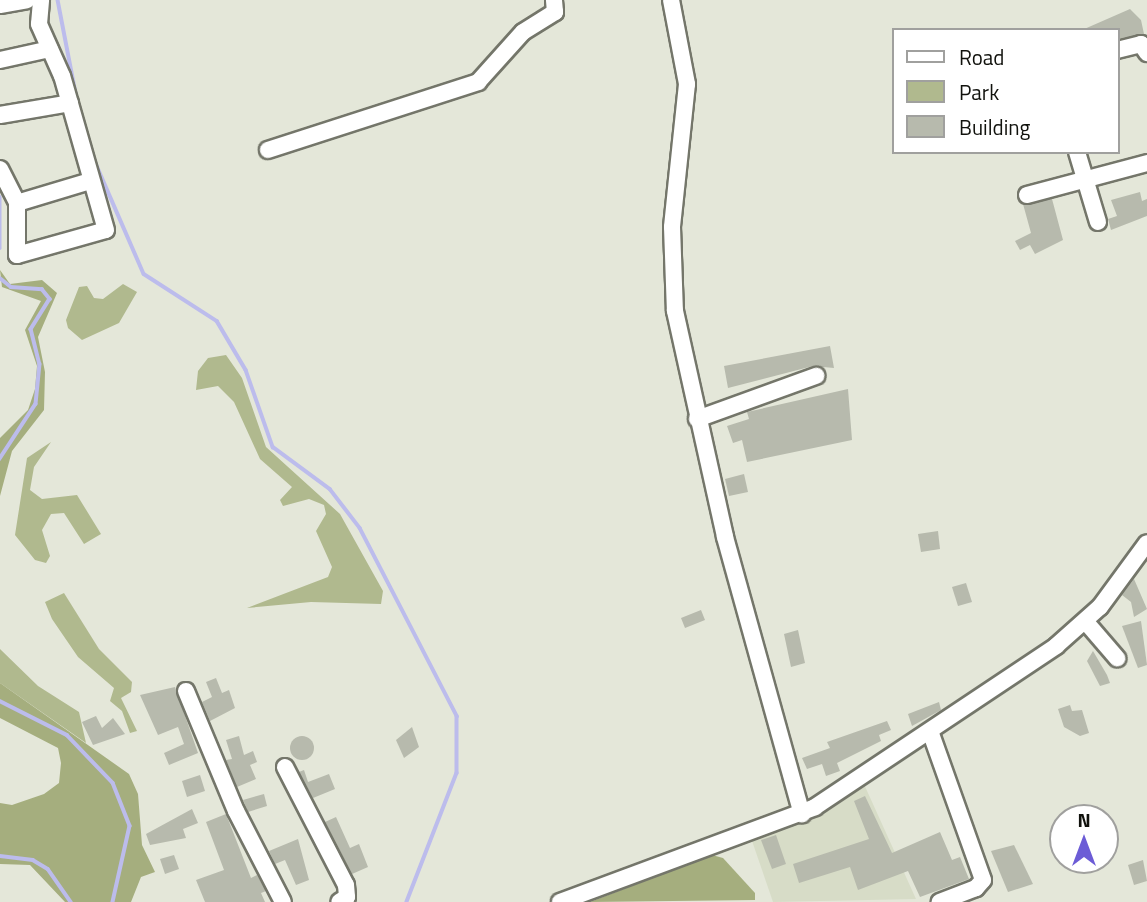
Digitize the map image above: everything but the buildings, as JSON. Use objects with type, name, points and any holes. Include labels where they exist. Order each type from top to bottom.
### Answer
[{"type":"street","points":[[0,5],[27,0]]},
{"type":"street","points":[[0,169],[17,203],[20,256],[106,230],[70,103],[39,24],[41,0]]},
{"type":"street","points":[[268,150],[478,82],[523,33],[555,12],[554,0]]},
{"type":"street","points":[[671,0],[687,84],[671,269],[697,419],[802,814]]},
{"type":"street","points":[[1119,50],[1141,44],[1147,53]]},
{"type":"street","points":[[0,60],[50,49]]},
{"type":"street","points":[[0,115],[70,103]]},
{"type":"street","points":[[1078,154],[1098,222]]},
{"type":"street","points":[[1027,195],[1147,163]]},
{"type":"street","points":[[17,203],[90,181]]},
{"type":"street","points":[[697,419],[816,376]]},
{"type":"street","points":[[560,902],[802,814],[930,731],[1086,622],[1144,553]]},
{"type":"street","points":[[1086,622],[1117,658]]},
{"type":"street","points":[[186,691],[236,811],[283,902]]},
{"type":"street","points":[[930,731],[983,880],[976,888],[940,902]]},
{"type":"street","points":[[285,767],[346,884],[347,897],[339,902]]},
{"type":"shaded area","points":[[863,782],[916,899],[773,902],[751,838],[814,817]]},
{"type":"green space","points":[[0,270],[10,284],[42,280],[57,293],[38,337],[45,372],[44,410],[12,451],[0,496],[0,438],[28,410],[35,389],[37,366],[25,330],[41,301],[2,287]]},
{"type":"green space","points":[[123,284],[137,292],[119,323],[82,340],[68,328],[66,320],[79,287],[87,286],[94,298],[103,299]]},
{"type":"green space","points":[[226,355],[242,378],[266,447],[340,514],[383,591],[381,604],[311,602],[247,608],[328,577],[332,567],[316,531],[326,514],[324,505],[309,499],[283,506],[280,500],[292,487],[260,459],[234,402],[218,386],[196,390],[198,371],[208,358]]},
{"type":"green space","points":[[51,442],[34,467],[30,490],[42,499],[77,495],[101,534],[84,544],[64,513],[51,514],[42,530],[50,556],[46,563],[35,560],[15,535],[27,458]]},
{"type":"green space","points":[[64,593],[99,649],[132,682],[131,692],[121,698],[137,731],[130,733],[122,711],[110,701],[114,688],[78,657],[52,619],[45,602]]},
{"type":"green space","points":[[0,649],[38,686],[79,712],[86,743],[0,683]]},
{"type":"green space","points":[[0,683],[129,774],[138,794],[142,845],[155,872],[141,877],[131,902],[65,902],[30,865],[0,864],[0,803],[12,805],[44,794],[59,783],[61,763],[58,748],[0,718]]},
{"type":"green space","points":[[712,855],[723,858],[755,893],[755,900],[590,902]]},
{"type":"waterway","points":[[58,0],[78,104]]},
{"type":"waterway","points":[[94,159],[144,274],[217,321],[246,370],[273,447],[330,489],[360,528],[457,716],[457,773],[407,902]]},
{"type":"waterway","points":[[0,197],[0,248]]},
{"type":"waterway","points":[[0,278],[11,287],[42,289],[50,299],[31,329],[40,364],[36,404],[0,459]]},
{"type":"waterway","points":[[0,701],[67,735],[113,783],[130,826],[113,902]]},
{"type":"waterway","points":[[0,856],[33,860],[48,869],[71,902]]}]
